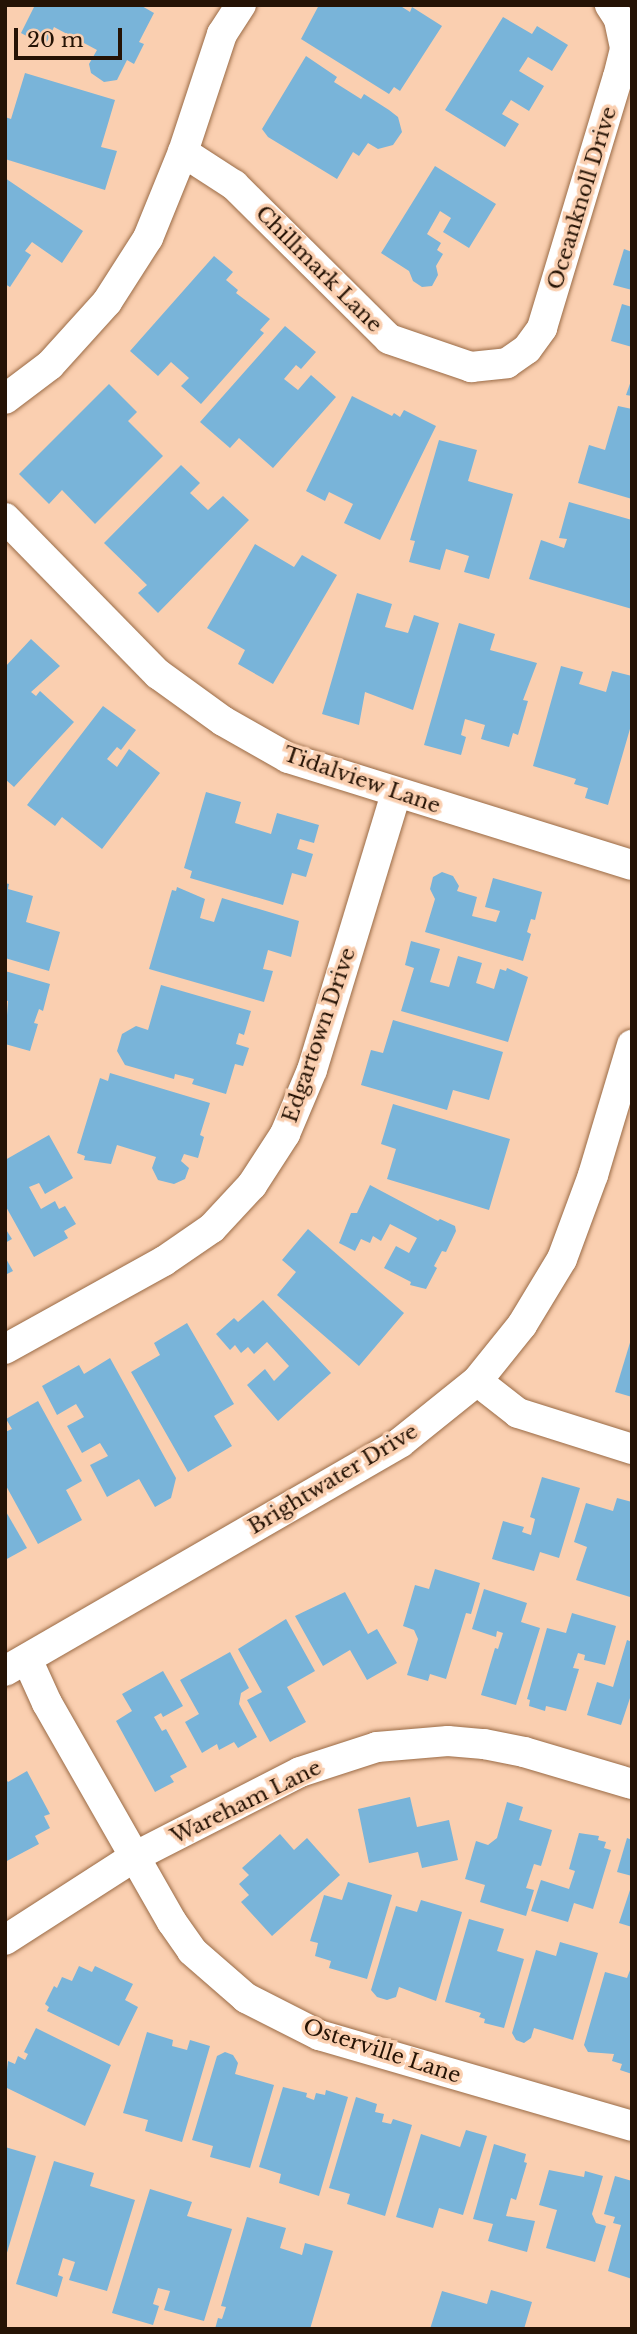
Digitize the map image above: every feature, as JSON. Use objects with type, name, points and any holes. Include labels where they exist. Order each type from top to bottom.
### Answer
[{"type":"street","points":[[5,399],[50,365],[107,302],[148,237],[183,152],[222,34],[241,5]]},
{"type":"street","name":"Oceanknoll Drive","points":[[507,363],[527,349],[542,328],[625,48],[615,12]]},
{"type":"street","name":"Chillmark Lane","points":[[183,152],[234,185],[389,339],[471,367],[507,363]]},
{"type":"street","name":"Tidalview Lane","points":[[5,518],[158,674],[223,721],[288,758],[632,865]]},
{"type":"street","name":"Edgartown Drive","points":[[5,1349],[164,1261],[212,1228],[252,1185],[285,1133],[312,1070],[396,793]]},
{"type":"street","name":"Brightwater Drive","points":[[16,1665],[401,1442],[477,1381],[522,1325],[562,1259],[593,1175],[632,1045]]},
{"type":"street","points":[[477,1381],[518,1413],[632,1450]]},
{"type":"street","name":"Osterville Lane","points":[[16,1665],[47,1703],[172,1922],[192,1951],[216,1975],[257,2004],[319,2035],[632,2126]]},
{"type":"street","name":"Wareham Lane","points":[[5,1940],[136,1856],[300,1772],[377,1747],[448,1741],[484,1744],[524,1752],[632,1784]]},
{"type":"building","points":[[35,5],[140,5],[154,13],[139,42],[144,44],[134,64],[127,60],[117,80],[104,82],[91,73],[89,64],[97,50],[54,27],[45,46],[21,33]]},
{"type":"building","points":[[319,5],[399,5],[410,12],[412,7],[442,26],[400,91],[394,87],[389,94],[301,39]]},
{"type":"building","points":[[503,17],[532,34],[537,26],[568,45],[552,71],[528,57],[519,71],[544,86],[529,111],[511,100],[502,114],[519,124],[505,147],[445,110]]},
{"type":"building","points":[[306,56],[337,77],[334,82],[361,99],[364,94],[398,117],[402,132],[393,145],[378,149],[368,143],[359,156],[353,152],[337,179],[268,137],[262,129]]},
{"type":"building","points":[[25,73],[115,100],[101,147],[117,151],[105,190],[5,159],[5,117],[11,119]]},
{"type":"building","points":[[435,166],[496,204],[469,248],[443,232],[451,218],[440,211],[427,234],[441,243],[437,250],[443,254],[436,266],[438,275],[432,286],[422,287],[413,281],[409,271],[381,253]]},
{"type":"building","points":[[5,178],[83,231],[62,263],[32,242],[25,251],[31,255],[10,287],[5,284]]},
{"type":"building","points":[[624,249],[632,252],[632,290],[613,285]]},
{"type":"building","points":[[214,256],[233,272],[226,280],[238,290],[236,293],[270,319],[260,330],[264,333],[201,404],[181,386],[189,378],[171,362],[158,376],[130,351]]},
{"type":"building","points":[[622,304],[632,307],[632,347],[611,341]]},
{"type":"building","points":[[285,326],[316,352],[301,369],[296,365],[284,379],[298,390],[311,375],[336,397],[273,468],[239,438],[230,448],[200,422]]},
{"type":"building","points":[[632,378],[632,396],[626,395]]},
{"type":"building","points":[[109,384],[137,412],[128,421],[163,456],[95,524],[62,490],[49,504],[19,474]]},
{"type":"building","points":[[352,396],[392,416],[394,413],[400,417],[404,410],[436,426],[380,540],[344,523],[353,504],[329,492],[325,501],[306,491]]},
{"type":"building","points":[[618,406],[632,409],[632,499],[578,483],[589,445],[605,450]]},
{"type":"building","points":[[439,440],[477,450],[468,481],[513,494],[489,579],[464,572],[469,556],[446,549],[440,570],[409,562],[415,541],[410,540]]},
{"type":"building","points":[[181,465],[200,483],[190,493],[208,510],[223,496],[249,520],[158,613],[138,593],[147,585],[104,543]]},
{"type":"building","points":[[569,502],[632,520],[632,609],[529,579],[541,540],[564,548],[567,539],[559,538]]},
{"type":"building","points":[[255,544],[294,567],[302,555],[337,575],[273,684],[238,664],[245,650],[207,628]]},
{"type":"building","points":[[357,593],[392,604],[385,627],[408,633],[414,615],[439,623],[413,710],[365,692],[359,725],[322,714]]},
{"type":"building","points":[[459,623],[495,634],[490,650],[537,663],[523,700],[528,701],[518,735],[513,733],[509,747],[481,739],[485,725],[465,719],[461,735],[466,737],[461,755],[424,745]]},
{"type":"building","points":[[31,639],[60,666],[31,692],[36,696],[40,691],[74,722],[14,787],[5,779],[5,667]]},
{"type":"building","points":[[561,666],[583,672],[579,684],[606,692],[612,671],[632,676],[632,722],[608,805],[585,798],[588,788],[574,784],[576,779],[533,766]]},
{"type":"building","points":[[103,706],[136,730],[121,750],[117,747],[107,759],[117,767],[129,749],[160,773],[102,849],[62,817],[55,826],[27,805]]},
{"type":"building","points":[[206,792],[241,802],[235,823],[271,834],[277,813],[319,825],[314,843],[300,839],[297,849],[313,854],[306,877],[292,873],[283,905],[190,878],[192,871],[184,868]]},
{"type":"building","points":[[442,872],[453,876],[459,886],[457,891],[477,897],[472,916],[496,922],[500,911],[485,907],[493,878],[542,892],[535,920],[531,919],[527,932],[531,934],[523,961],[425,932],[435,899],[430,889],[433,877]]},
{"type":"building","points":[[5,883],[9,884],[8,889],[33,896],[26,922],[60,932],[49,971],[5,958]]},
{"type":"building","points":[[177,887],[205,899],[200,918],[214,922],[222,898],[299,921],[291,957],[268,950],[263,969],[273,971],[264,1002],[149,969],[172,890],[176,891]]},
{"type":"building","points":[[411,941],[440,949],[430,982],[449,987],[458,956],[482,963],[476,983],[494,989],[500,969],[506,971],[507,968],[528,977],[508,1042],[401,1011],[414,968],[405,965]]},
{"type":"building","points":[[5,971],[50,984],[43,1011],[39,1009],[34,1023],[38,1024],[30,1051],[5,1044],[8,1001],[5,1000]]},
{"type":"building","points":[[161,985],[251,1011],[244,1035],[239,1033],[236,1044],[249,1048],[243,1066],[235,1064],[226,1094],[192,1084],[194,1079],[175,1074],[174,1079],[125,1065],[117,1051],[122,1034],[136,1026],[148,1030]]},
{"type":"building","points":[[393,1020],[503,1052],[489,1100],[453,1090],[447,1110],[361,1085],[371,1050],[383,1053]]},
{"type":"building","points":[[110,1073],[210,1103],[200,1135],[204,1137],[198,1158],[184,1154],[181,1161],[189,1168],[185,1179],[174,1184],[158,1180],[152,1168],[156,1157],[117,1145],[111,1164],[84,1160],[85,1156],[77,1153],[100,1078],[108,1081]]},
{"type":"building","points":[[393,1104],[510,1139],[489,1210],[387,1179],[396,1149],[381,1144]]},
{"type":"building","points":[[49,1135],[73,1178],[45,1194],[39,1183],[29,1187],[41,1209],[55,1201],[59,1209],[65,1206],[76,1224],[64,1231],[68,1238],[34,1257],[5,1205],[5,1160]]},
{"type":"building","points":[[370,1185],[438,1221],[440,1219],[455,1226],[456,1231],[446,1252],[442,1251],[434,1266],[437,1268],[426,1289],[410,1285],[411,1282],[384,1268],[396,1246],[409,1253],[417,1238],[390,1224],[381,1241],[373,1236],[370,1243],[361,1239],[355,1251],[339,1243],[351,1213],[357,1213]]},
{"type":"building","points":[[5,1228],[12,1239],[5,1243]]},
{"type":"building","points":[[308,1229],[404,1313],[359,1366],[277,1295],[296,1272],[282,1260]]},
{"type":"building","points":[[5,1257],[13,1271],[5,1275]]},
{"type":"building","points":[[263,1300],[331,1373],[278,1421],[247,1385],[265,1369],[274,1381],[289,1366],[267,1342],[254,1354],[248,1347],[241,1353],[235,1345],[230,1350],[216,1334],[234,1318],[238,1322]]},
{"type":"building","points":[[187,1323],[234,1404],[214,1416],[232,1446],[188,1472],[131,1372],[160,1355],[154,1343]]},
{"type":"building","points":[[632,1336],[632,1397],[615,1392]]},
{"type":"building","points":[[110,1358],[176,1478],[171,1498],[155,1507],[139,1479],[107,1497],[90,1465],[108,1456],[100,1443],[82,1453],[67,1426],[84,1417],[76,1404],[57,1415],[42,1386],[79,1365],[84,1374]]},
{"type":"building","points":[[38,1401],[82,1481],[66,1490],[82,1520],[38,1544],[5,1484],[5,1432],[12,1429],[6,1419]]},
{"type":"building","points":[[542,1477],[580,1488],[559,1558],[540,1552],[534,1571],[492,1559],[503,1521],[524,1527],[522,1532],[531,1535],[535,1519],[530,1517]]},
{"type":"building","points":[[617,1498],[632,1502],[630,1597],[576,1580],[587,1547],[574,1542],[586,1503],[613,1511]]},
{"type":"building","points":[[5,1510],[27,1548],[5,1560]]},
{"type":"building","points":[[435,1569],[480,1583],[471,1614],[466,1613],[446,1679],[430,1674],[428,1681],[407,1675],[418,1639],[414,1630],[403,1626],[415,1585],[429,1589]]},
{"type":"building","points":[[484,1589],[527,1603],[521,1622],[540,1628],[516,1705],[481,1695],[495,1648],[498,1649],[503,1633],[497,1631],[496,1637],[472,1629]]},
{"type":"building","points":[[345,1592],[368,1634],[377,1629],[397,1663],[367,1680],[350,1650],[323,1666],[295,1616]]},
{"type":"building","points":[[572,1613],[616,1626],[605,1665],[584,1660],[585,1655],[578,1653],[573,1668],[579,1669],[566,1711],[546,1706],[545,1711],[529,1706],[530,1700],[527,1699],[547,1628],[566,1633]]},
{"type":"building","points":[[286,1619],[315,1671],[287,1687],[306,1722],[270,1742],[247,1700],[262,1692],[238,1649]]},
{"type":"building","points":[[627,1640],[632,1642],[632,1692],[621,1725],[587,1715],[597,1682],[613,1687]]},
{"type":"building","points":[[230,1652],[249,1688],[241,1693],[239,1704],[257,1737],[238,1748],[234,1742],[219,1750],[217,1744],[202,1753],[185,1722],[199,1714],[180,1680]]},
{"type":"building","points":[[163,1671],[183,1706],[163,1717],[161,1713],[154,1717],[162,1731],[166,1729],[187,1767],[170,1776],[174,1782],[155,1792],[116,1721],[132,1711],[122,1694]]},
{"type":"building","points":[[27,1771],[50,1814],[44,1816],[50,1828],[35,1836],[39,1844],[5,1862],[5,1777],[8,1782]]},
{"type":"building","points":[[410,1797],[417,1827],[449,1820],[458,1860],[422,1868],[418,1852],[369,1863],[358,1809]]},
{"type":"building","points":[[507,1802],[523,1807],[519,1820],[552,1830],[541,1866],[534,1864],[526,1888],[534,1890],[526,1916],[480,1902],[485,1885],[465,1879],[476,1841],[488,1845],[497,1838]]},
{"type":"building","points":[[579,1833],[599,1836],[598,1840],[606,1842],[604,1848],[611,1850],[593,1909],[574,1903],[568,1922],[531,1911],[541,1880],[569,1889],[575,1871],[569,1869]]},
{"type":"building","points":[[280,1834],[294,1850],[307,1838],[340,1875],[272,1936],[241,1902],[249,1895],[239,1884],[249,1875],[242,1868]]},
{"type":"building","points":[[627,1838],[632,1840],[632,1876],[617,1872]]},
{"type":"building","points":[[348,1882],[392,1895],[367,1979],[329,1968],[331,1961],[315,1956],[318,1943],[310,1941],[324,1895],[342,1900]]},
{"type":"building","points":[[632,1884],[632,1927],[619,1923]]},
{"type":"building","points":[[421,1900],[462,1912],[436,2001],[399,1987],[396,1997],[387,2000],[377,1997],[371,1990],[396,1906],[417,1912]]},
{"type":"building","points":[[469,1919],[504,1929],[497,1951],[524,1959],[504,2028],[484,2023],[485,2019],[479,2017],[481,2013],[445,2002]]},
{"type":"building","points":[[560,1942],[598,1953],[573,2040],[534,2028],[531,2038],[524,2043],[516,2040],[512,2033],[536,1950],[556,1956]]},
{"type":"building","points":[[632,1965],[632,2074],[620,2070],[622,2064],[612,2061],[614,2054],[588,2052],[584,2045],[605,1972],[627,1978]]},
{"type":"building","points":[[79,1966],[92,1972],[95,1966],[133,1984],[125,2000],[138,2007],[119,2046],[47,2011],[49,2007],[45,2004],[54,1986],[57,1988],[62,1977],[72,1981]]},
{"type":"building","points":[[36,2028],[111,2065],[85,2126],[5,2087],[8,2061],[15,2064],[18,2056],[25,2060],[28,2054],[24,2052]]},
{"type":"building","points":[[147,2032],[173,2040],[172,2046],[187,2050],[190,2040],[210,2046],[182,2142],[145,2131],[148,2120],[123,2113]]},
{"type":"building","points":[[225,2052],[233,2055],[238,2063],[235,2074],[274,2085],[250,2168],[210,2157],[213,2146],[192,2140],[217,2056]]},
{"type":"building","points":[[283,2087],[307,2093],[306,2097],[314,2100],[316,2093],[325,2095],[326,2090],[348,2097],[319,2196],[279,2183],[281,2174],[259,2167]]},
{"type":"building","points":[[356,2097],[377,2104],[375,2112],[384,2114],[382,2122],[391,2124],[393,2119],[412,2125],[385,2216],[347,2204],[350,2194],[329,2188]]},
{"type":"building","points":[[466,2130],[487,2136],[463,2215],[439,2208],[433,2228],[396,2217],[421,2134],[460,2147]]},
{"type":"building","points":[[494,2144],[526,2154],[524,2162],[527,2163],[516,2200],[511,2198],[506,2216],[535,2221],[527,2252],[488,2241],[493,2224],[473,2219]]},
{"type":"building","points":[[5,2147],[36,2156],[6,2256],[5,2256]]},
{"type":"building","points":[[54,2161],[94,2173],[90,2186],[135,2200],[107,2291],[69,2280],[75,2262],[63,2258],[58,2275],[63,2277],[57,2297],[16,2284]]},
{"type":"building","points":[[549,2170],[584,2177],[585,2171],[603,2176],[592,2214],[596,2223],[606,2226],[595,2262],[546,2248],[557,2210],[539,2205]]},
{"type":"building","points":[[615,2176],[632,2181],[632,2279],[608,2271],[621,2225],[613,2223],[615,2217],[604,2214]]},
{"type":"building","points":[[150,2189],[192,2202],[187,2216],[232,2229],[204,2321],[164,2310],[170,2291],[158,2288],[153,2304],[159,2306],[153,2325],[112,2313]]},
{"type":"building","points":[[247,2217],[286,2228],[280,2248],[302,2255],[305,2243],[333,2251],[310,2329],[215,2329],[218,2318],[222,2319],[226,2307],[221,2306]]},
{"type":"building","points":[[491,2290],[532,2302],[524,2329],[430,2329],[442,2291],[487,2304]]}]
